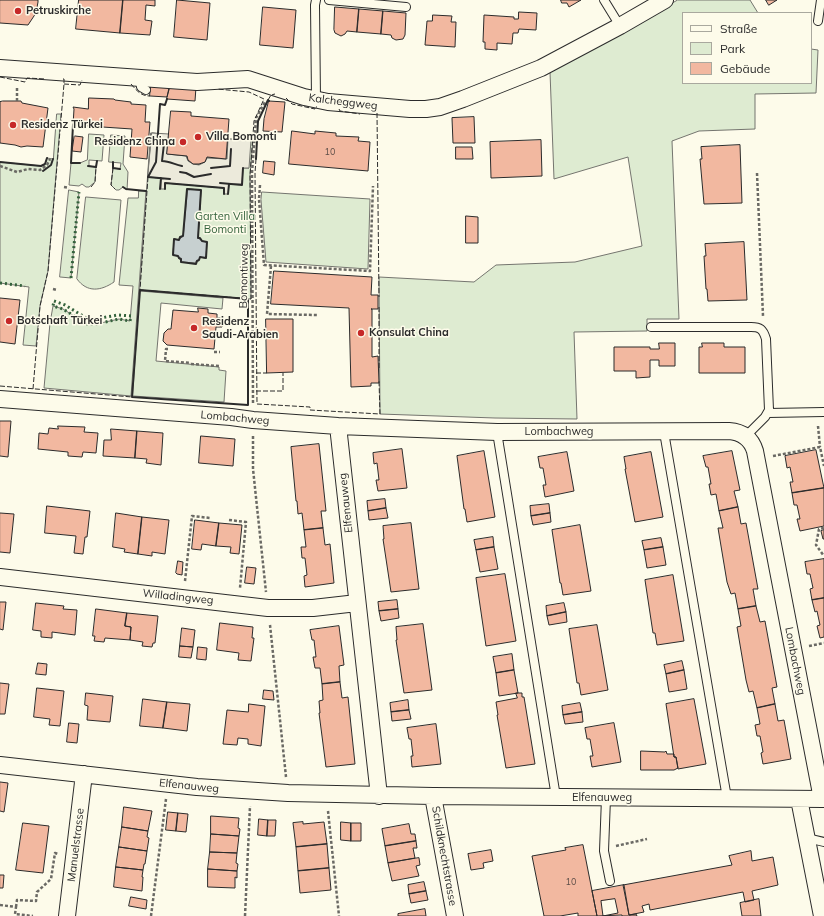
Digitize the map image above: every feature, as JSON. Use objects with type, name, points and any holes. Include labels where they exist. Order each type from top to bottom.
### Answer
[{"type":"street","name":"Kalcheggweg","points":[[0,68],[143,84],[248,79],[316,99],[336,103],[410,109],[440,107],[541,68],[665,0]]},
{"type":"street","name":"Lombachweg","points":[[0,399],[338,426],[497,432],[734,432],[746,436],[753,444],[823,799]]},
{"type":"street","name":"Elfenauweg","points":[[338,426],[379,796]]},
{"type":"street","name":"Willadingweg","points":[[0,577],[268,608],[313,608],[357,603]]},
{"type":"street","name":"Elfenauweg","points":[[0,765],[251,792],[379,796],[823,799]]},
{"type":"street","name":"Manuelstrasse","points":[[67,916],[84,774]]},
{"type":"street","name":"Schildknechtstrasse","points":[[433,796],[455,916]]},
{"type":"street","points":[[800,799],[822,916]]},
{"type":"lane","points":[[316,0],[316,99]]},
{"type":"lane","points":[[329,0],[406,7]]},
{"type":"lane","points":[[604,0],[620,26]]},
{"type":"lane","points":[[818,21],[821,0]]},
{"type":"lane","points":[[651,327],[760,328],[764,331],[766,339],[769,401],[768,413],[765,418],[746,436]]},
{"type":"lane","points":[[768,413],[824,412]]},
{"type":"lane","points":[[497,432],[556,797]]},
{"type":"lane","points":[[664,432],[727,798]]},
{"type":"lane","points":[[606,798],[604,849],[610,881]]},
{"type":"lane","points":[[807,838],[824,842]]},
{"type":"path","name":"Bomontiweg","points":[[253,420],[252,173],[256,118],[273,87]]},
{"type":"path","points":[[17,95],[17,101]]},
{"type":"path","points":[[0,166],[14,171],[28,169],[40,170],[47,165],[50,159]]},
{"type":"path","points":[[757,173],[763,320],[760,328]]},
{"type":"path","points":[[260,185],[259,199],[264,266],[370,271],[373,186]]},
{"type":"path","points":[[64,187],[69,188]]},
{"type":"path","points":[[271,266],[267,314],[317,315]]},
{"type":"path","points":[[53,289],[57,290]]},
{"type":"path","points":[[168,349],[166,349],[165,362],[219,366]]},
{"type":"path","points":[[214,352],[220,352]]},
{"type":"path","points":[[818,426],[824,466]]},
{"type":"path","points":[[756,459],[820,447]]},
{"type":"path","points":[[184,588],[192,516],[210,518]]},
{"type":"path","points":[[229,520],[246,522],[240,594]]},
{"type":"path","points":[[824,528],[819,529],[816,545],[824,556]]},
{"type":"path","points":[[151,916],[168,784]]},
{"type":"path","points":[[245,916],[251,792]]},
{"type":"path","points":[[326,794],[339,916]]},
{"type":"path","points":[[604,849],[647,839]]},
{"type":"path","points":[[33,916],[15,914],[17,900],[36,901],[37,892],[51,878],[55,853],[75,857]]},
{"type":"path","points":[[0,905],[16,907]]},
{"type":"green space","points":[[678,0],[750,0],[757,12],[682,12],[682,84],[812,84],[812,49],[818,50],[816,93],[755,94],[755,129],[699,131],[672,141],[679,319],[647,319],[647,331],[574,332],[577,419],[380,414],[379,277],[474,282],[496,265],[575,262],[642,246],[628,157],[554,179],[550,72]]},
{"type":"green space","points":[[57,114],[61,114],[48,271],[40,306],[36,346],[23,345],[29,287],[0,283],[0,162],[41,166],[45,164],[47,158],[53,159]]},
{"type":"green space","name":"Garten Villa Bomonti","points":[[151,133],[148,177],[170,179],[161,179],[164,189],[165,183],[224,188],[229,184],[220,183],[243,168],[249,168],[226,159],[228,139],[253,140],[250,175],[251,299],[140,290]],"holes":[[[188,189],[201,190],[198,238],[201,241],[205,258],[200,257],[196,263],[181,262],[181,259],[179,259],[178,256],[173,255],[174,239],[179,240],[183,237]]]},
{"type":"green space","points":[[89,134],[104,135],[102,161],[89,160],[89,166],[96,167],[95,182],[89,187],[82,184],[79,186],[69,185],[71,163],[80,163],[87,160]]},
{"type":"green space","points":[[111,135],[125,136],[123,164],[128,172],[127,190],[123,187],[116,190],[111,185],[113,168],[120,169],[121,163],[109,162]]},
{"type":"green space","points":[[167,155],[187,156],[192,163],[186,160]]},
{"type":"green space","points":[[69,190],[79,192],[71,278],[60,277]]},
{"type":"green space","points":[[139,191],[146,191],[131,396],[44,388],[53,306],[63,309],[87,324],[96,324],[119,319],[130,321],[133,286],[119,285],[128,198],[138,198]]},
{"type":"green space","points":[[262,192],[370,199],[368,269],[266,262],[261,200]]},
{"type":"green space","points":[[86,197],[121,200],[114,282],[99,289],[85,287],[77,279]]},
{"type":"green space","points":[[140,291],[223,298],[222,309],[161,303],[156,361],[219,367],[219,370],[226,371],[224,402],[133,396]]},
{"type":"shaded area","points":[[152,133],[169,134],[167,154],[186,156],[188,161],[199,165],[205,162],[207,158],[227,159],[228,139],[251,140],[249,168],[243,168],[242,184],[229,184],[228,194],[224,194],[224,188],[165,183],[165,189],[161,189],[161,178],[148,177]]},
{"type":"shaded area","points":[[188,189],[201,190],[198,238],[207,242],[206,258],[200,257],[196,263],[181,262],[181,259],[178,256],[173,255],[174,239],[179,240],[183,236]]},
{"type":"building","name":"Petruskirche","points":[[0,0],[38,0],[36,13],[28,25],[0,23]]},
{"type":"building","points":[[79,0],[123,0],[120,33],[76,29]]},
{"type":"building","points":[[123,0],[155,0],[155,6],[146,5],[145,20],[152,21],[150,35],[120,33]]},
{"type":"building","points":[[177,0],[210,3],[207,40],[174,37]]},
{"type":"building","points":[[561,0],[581,0],[569,7],[567,3],[562,3]]},
{"type":"building","points":[[766,0],[777,0],[769,5]]},
{"type":"building","points":[[263,7],[296,10],[293,48],[260,45]]},
{"type":"building","points":[[335,7],[359,9],[357,32],[347,31],[341,36],[335,33]]},
{"type":"building","points":[[359,9],[383,11],[381,34],[357,32]]},
{"type":"building","points":[[383,11],[406,13],[405,35],[403,39],[396,40],[392,38],[391,35],[381,34]]},
{"type":"building","points":[[519,12],[537,13],[536,30],[519,29],[518,33],[513,33],[512,44],[497,43],[497,50],[485,49],[485,42],[483,42],[484,15],[514,17],[514,19],[518,19]]},
{"type":"building","points":[[433,15],[452,16],[451,22],[456,22],[455,47],[425,45],[427,21],[432,21]]},
{"type":"building","points":[[151,85],[170,86],[167,97],[150,96]]},
{"type":"building","points":[[170,85],[196,87],[195,101],[167,99]]},
{"type":"building","points":[[89,98],[114,99],[131,102],[131,104],[146,105],[145,122],[150,122],[147,159],[130,157],[132,129],[73,125],[73,107],[88,109]]},
{"type":"building","points":[[21,101],[22,103],[48,108],[43,147],[21,147],[0,143],[0,102]]},
{"type":"building","points":[[269,101],[285,102],[282,132],[263,131],[264,119]]},
{"type":"building","name":"Villa Bomonti","points":[[171,111],[191,112],[191,116],[229,119],[226,159],[207,157],[205,162],[193,164],[188,160],[187,156],[167,154]]},
{"type":"building","points":[[474,117],[475,143],[453,143],[452,118]]},
{"type":"building","points":[[292,131],[315,134],[315,131],[336,133],[336,136],[359,137],[358,141],[370,142],[368,171],[289,164]]},
{"type":"building","points":[[75,136],[83,137],[81,152],[72,151]]},
{"type":"building","points":[[541,140],[542,176],[491,178],[490,142]]},
{"type":"building","points":[[740,145],[742,203],[704,204],[700,159],[702,159],[701,147]]},
{"type":"building","points":[[456,147],[472,147],[473,159],[456,159]]},
{"type":"building","points":[[264,161],[275,162],[274,175],[263,173]]},
{"type":"building","points":[[466,216],[478,217],[478,243],[466,243]]},
{"type":"building","points":[[744,242],[747,300],[708,301],[704,256],[706,256],[705,244]]},
{"type":"building","name":"Konsulat China","points":[[274,271],[372,277],[371,295],[378,295],[378,309],[372,309],[372,357],[378,356],[379,383],[371,383],[371,386],[351,387],[349,308],[271,304]]},
{"type":"building","name":"Botschaft Türkei","points":[[0,298],[20,300],[15,344],[0,342]]},
{"type":"building","name":"Residenz Saudi-Arabien","points":[[198,308],[208,309],[208,313],[217,314],[217,318],[223,318],[222,327],[216,327],[214,349],[167,345],[163,341],[164,333],[168,329],[171,329],[173,310],[198,312]]},
{"type":"building","points":[[266,319],[293,319],[293,372],[267,373]]},
{"type":"building","points":[[659,343],[675,343],[675,366],[659,366],[659,360],[650,360],[650,377],[636,378],[636,371],[614,371],[614,347],[650,347],[650,349],[659,349]]},
{"type":"building","points":[[702,343],[724,343],[724,347],[745,347],[745,373],[699,373],[699,347],[702,347]]},
{"type":"building","points":[[0,421],[11,421],[8,457],[0,456]]},
{"type":"building","points":[[58,426],[85,427],[84,432],[98,433],[96,453],[83,452],[82,457],[68,456],[68,452],[38,449],[39,433],[48,434],[49,428],[58,429]]},
{"type":"building","points":[[111,429],[137,431],[135,458],[103,456],[104,440],[111,440]]},
{"type":"building","points":[[137,431],[163,433],[161,465],[146,463],[147,459],[135,458]]},
{"type":"building","points":[[201,436],[235,439],[233,466],[199,463]]},
{"type":"building","points":[[319,444],[326,511],[321,511],[323,528],[304,530],[302,513],[298,514],[291,447]]},
{"type":"building","points":[[402,449],[407,488],[378,491],[376,480],[379,480],[377,463],[374,464],[373,453]]},
{"type":"building","points":[[816,450],[824,488],[792,493],[790,482],[793,482],[790,467],[787,468],[785,456]]},
{"type":"building","points":[[484,451],[495,517],[467,522],[457,456]]},
{"type":"building","points":[[732,451],[740,490],[734,491],[738,507],[719,511],[716,494],[711,495],[708,467],[706,467],[703,456]]},
{"type":"building","points":[[567,452],[574,491],[545,497],[543,485],[546,485],[543,468],[540,468],[538,457]]},
{"type":"building","points":[[651,452],[663,517],[635,522],[624,457]]},
{"type":"building","points":[[824,488],[824,526],[800,531],[797,519],[800,519],[797,505],[794,505],[792,493]]},
{"type":"building","points":[[385,499],[386,508],[368,511],[367,501]]},
{"type":"building","points":[[549,504],[550,513],[531,516],[530,506]]},
{"type":"building","points":[[47,506],[90,511],[87,537],[85,537],[83,554],[74,553],[76,536],[45,533]]},
{"type":"building","points":[[738,507],[741,524],[746,523],[758,589],[753,589],[756,606],[738,609],[735,593],[731,594],[727,582],[718,528],[723,528],[719,511]]},
{"type":"building","points":[[386,508],[388,518],[369,520],[368,511]]},
{"type":"building","points":[[0,513],[14,514],[10,553],[0,552]]},
{"type":"building","points":[[116,513],[142,517],[138,554],[124,552],[125,549],[113,547]]},
{"type":"building","points":[[550,513],[551,522],[533,525],[531,516]]},
{"type":"building","points":[[142,517],[169,520],[165,554],[152,552],[152,556],[138,554]]},
{"type":"building","points":[[195,520],[219,523],[216,546],[202,544],[201,550],[192,549]]},
{"type":"building","points":[[219,523],[242,525],[239,554],[230,553],[231,547],[216,546]]},
{"type":"building","points":[[411,523],[419,589],[391,592],[383,539],[383,526]]},
{"type":"building","points":[[580,525],[591,591],[563,595],[552,530]]},
{"type":"building","points":[[323,528],[325,545],[330,544],[334,583],[305,587],[304,576],[307,575],[305,558],[302,558],[301,547],[306,547],[304,530]]},
{"type":"building","points":[[824,530],[824,539],[823,539],[821,531]]},
{"type":"building","points":[[493,537],[494,547],[476,550],[474,540]]},
{"type":"building","points":[[661,538],[663,547],[644,550],[642,541]]},
{"type":"building","points":[[494,547],[498,569],[480,572],[476,550]]},
{"type":"building","points":[[663,547],[666,565],[647,568],[644,550]]},
{"type":"building","points":[[824,559],[824,598],[812,600],[810,589],[813,588],[810,574],[807,574],[805,562]]},
{"type":"building","points":[[178,561],[183,562],[182,575],[176,573]]},
{"type":"building","points":[[247,567],[256,568],[254,584],[245,583]]},
{"type":"building","points":[[505,574],[516,641],[486,646],[476,578]]},
{"type":"building","points":[[673,575],[684,641],[657,645],[655,633],[653,633],[645,580]]},
{"type":"building","points":[[824,598],[824,637],[820,638],[817,626],[820,625],[817,611],[815,612],[812,600]]},
{"type":"building","points":[[397,600],[398,609],[379,611],[378,602]]},
{"type":"building","points":[[0,602],[6,602],[3,630],[0,629]]},
{"type":"building","points":[[36,603],[64,606],[63,609],[77,610],[75,635],[52,632],[52,638],[41,637],[41,631],[33,630]]},
{"type":"building","points":[[564,603],[566,612],[547,616],[546,606]]},
{"type":"building","points":[[756,606],[760,622],[765,621],[777,687],[772,688],[775,704],[757,708],[753,691],[749,692],[746,680],[737,627],[741,626],[738,609]]},
{"type":"building","points":[[96,609],[127,613],[125,626],[131,627],[130,640],[105,638],[104,642],[94,641],[95,636],[93,636]]},
{"type":"building","points":[[398,609],[399,618],[381,621],[379,611]]},
{"type":"building","points":[[566,612],[567,622],[549,625],[547,616]]},
{"type":"building","points":[[127,613],[158,616],[155,643],[153,643],[152,647],[142,646],[143,642],[130,640],[131,627],[125,626]]},
{"type":"building","points":[[220,623],[253,627],[252,638],[254,638],[251,661],[238,660],[239,653],[217,650]]},
{"type":"building","points":[[423,624],[432,690],[404,693],[396,640],[396,627]]},
{"type":"building","points":[[597,625],[608,690],[581,695],[579,683],[577,683],[569,629]]},
{"type":"building","points":[[339,626],[344,665],[339,666],[340,682],[322,684],[320,668],[315,668],[313,657],[316,657],[314,640],[312,640],[310,630]]},
{"type":"building","points":[[182,628],[195,630],[193,647],[180,646]]},
{"type":"building","points":[[180,646],[193,647],[191,658],[179,657]]},
{"type":"building","points":[[198,647],[207,648],[206,660],[197,659]]},
{"type":"building","points":[[512,654],[514,670],[496,673],[493,657]]},
{"type":"building","points":[[682,661],[684,670],[666,674],[664,665]]},
{"type":"building","points":[[38,663],[47,664],[46,675],[36,674]]},
{"type":"building","points":[[514,670],[518,693],[499,696],[496,673]]},
{"type":"building","points":[[684,670],[687,689],[669,692],[666,674]]},
{"type":"building","points":[[340,682],[342,698],[348,697],[355,764],[326,767],[319,713],[319,701],[323,700],[322,684]]},
{"type":"building","points":[[0,683],[9,684],[5,714],[0,714]]},
{"type":"building","points":[[37,688],[64,691],[60,726],[49,725],[50,719],[34,717]]},
{"type":"building","points":[[264,690],[273,691],[274,700],[263,699]]},
{"type":"building","points":[[86,693],[113,696],[110,722],[87,720],[88,706],[85,705]]},
{"type":"building","points":[[516,693],[522,693],[522,697],[524,697],[535,764],[506,768],[496,702],[517,698]]},
{"type":"building","points":[[143,699],[167,702],[163,728],[140,726]]},
{"type":"building","points":[[694,699],[706,764],[678,769],[676,757],[674,757],[666,704]]},
{"type":"building","points":[[408,700],[409,710],[391,712],[390,703]]},
{"type":"building","points":[[167,702],[190,704],[187,731],[163,728]]},
{"type":"building","points":[[580,703],[582,712],[563,715],[562,706]]},
{"type":"building","points":[[249,704],[265,706],[261,746],[248,744],[248,739],[238,738],[237,745],[223,744],[227,710],[248,712]]},
{"type":"building","points":[[775,704],[778,721],[784,720],[791,759],[763,764],[761,753],[763,752],[760,736],[757,736],[755,725],[760,724],[757,708]]},
{"type":"building","points":[[409,710],[411,719],[392,721],[391,712]]},
{"type":"building","points":[[582,712],[583,722],[565,724],[563,715]]},
{"type":"building","points":[[69,723],[79,724],[77,743],[67,742]]},
{"type":"building","points":[[614,723],[621,762],[592,767],[590,756],[593,756],[590,739],[587,739],[585,728]]},
{"type":"building","points":[[436,724],[441,764],[412,767],[411,756],[413,756],[411,739],[409,739],[407,728]]},
{"type":"building","points":[[641,751],[666,751],[667,754],[674,754],[678,768],[674,770],[641,770]]},
{"type":"building","points":[[0,782],[8,783],[4,812],[0,811]]},
{"type":"building","points":[[124,807],[152,811],[148,831],[122,827]]},
{"type":"building","points":[[168,812],[178,813],[176,831],[166,830]]},
{"type":"building","points":[[178,813],[188,814],[186,832],[176,831]]},
{"type":"building","points":[[211,816],[239,818],[239,836],[211,834]]},
{"type":"building","points":[[259,819],[268,820],[267,836],[258,835]]},
{"type":"building","points":[[268,820],[276,820],[275,836],[267,836]]},
{"type":"building","points":[[303,822],[303,824],[324,822],[327,844],[296,847],[293,823]]},
{"type":"building","points":[[341,822],[351,823],[351,841],[341,840]]},
{"type":"building","points":[[23,823],[49,826],[43,873],[16,870]]},
{"type":"building","points":[[351,823],[361,823],[361,841],[351,841]]},
{"type":"building","points":[[409,824],[411,834],[415,834],[416,841],[385,846],[382,829]]},
{"type":"building","points":[[122,827],[148,831],[147,837],[149,838],[147,851],[119,847]]},
{"type":"building","points":[[211,834],[239,836],[237,853],[210,852]]},
{"type":"building","points":[[416,841],[417,848],[413,848],[415,858],[388,863],[385,846]]},
{"type":"building","points":[[327,844],[329,868],[298,871],[296,847]]},
{"type":"building","points":[[583,845],[597,916],[578,916],[578,913],[560,916],[544,916],[532,856],[566,850],[565,848]]},
{"type":"building","points":[[119,847],[147,851],[143,870],[116,867]]},
{"type":"building","points":[[491,850],[493,861],[483,863],[484,868],[471,870],[468,854]]},
{"type":"building","points":[[751,851],[752,861],[773,857],[778,885],[752,891],[754,900],[745,902],[743,892],[650,910],[649,904],[642,906],[644,912],[629,915],[623,885],[732,865],[729,856]]},
{"type":"building","points":[[210,852],[237,853],[237,871],[208,869]]},
{"type":"building","points":[[419,858],[420,865],[416,866],[419,876],[392,881],[388,863]]},
{"type":"building","points":[[116,867],[143,870],[142,891],[114,887]]},
{"type":"building","points":[[329,868],[331,890],[300,893],[298,871]]},
{"type":"building","points":[[208,869],[237,871],[237,878],[235,877],[235,888],[208,887]]},
{"type":"building","points":[[0,875],[4,875],[3,888],[0,888]]},
{"type":"building","points":[[424,882],[426,891],[409,894],[408,885]]},
{"type":"building","points":[[624,885],[629,915],[636,914],[637,916],[604,916],[618,913],[615,899],[601,901],[603,916],[597,916],[592,891]]},
{"type":"building","points":[[426,891],[428,900],[411,903],[409,894]]},
{"type":"building","points":[[131,897],[147,900],[146,909],[129,906]]},
{"type":"building","points":[[759,899],[761,916],[742,916],[740,903]]},
{"type":"building","points":[[425,909],[426,916],[398,916],[398,914]]},
{"type":"hedge","points":[[71,278],[79,192]]},
{"type":"hedge","points":[[0,283],[25,286]]},
{"type":"hedge","points":[[54,301],[65,305],[88,319],[118,315],[131,316],[130,321],[119,319],[96,324],[87,324],[63,309],[53,306],[54,301]]},
{"type":"fence","points":[[0,77],[25,82],[27,78],[45,79]]},
{"type":"fence","points":[[33,389],[40,306],[48,271],[64,84],[63,79]]},
{"type":"fence","points":[[64,84],[80,85],[82,80]]},
{"type":"fence","points":[[131,84],[137,91],[150,96]]},
{"type":"fence","points":[[148,177],[140,290],[251,299],[250,175],[254,121],[264,99],[249,92],[217,89]]},
{"type":"fence","points":[[268,100],[271,95],[275,94]]},
{"type":"fence","points":[[286,98],[292,104],[315,109],[315,107],[317,107]]},
{"type":"fence","points":[[339,109],[340,111],[360,114]]},
{"type":"fence","points":[[377,113],[379,297]]},
{"type":"fence","points":[[256,159],[257,404],[310,407],[310,410],[380,414],[379,381]]},
{"type":"fence","points":[[91,187],[95,182],[96,167]]},
{"type":"fence","points":[[113,168],[111,185],[115,189]]},
{"type":"fence","points":[[379,307],[379,369]]},
{"type":"fence","points":[[256,373],[267,373]]},
{"type":"fence","points":[[256,391],[283,391],[283,373]]},
{"type":"fence","points":[[0,386],[132,397]]},
{"type":"wall","points":[[167,99],[165,105],[160,104],[156,162],[148,177],[170,179]]},
{"type":"wall","points":[[256,159],[258,121],[268,100],[269,101]]},
{"type":"wall","points":[[73,125],[71,163],[80,163]]},
{"type":"wall","points":[[164,144],[162,161],[182,166]]},
{"type":"wall","points":[[211,168],[230,166],[231,149]]},
{"type":"wall","points":[[0,162],[41,166],[45,164],[47,158]]},
{"type":"wall","points":[[43,171],[51,165],[53,159]]},
{"type":"wall","points":[[88,166],[96,167],[97,161]]},
{"type":"wall","points":[[113,162],[113,168],[120,169]]},
{"type":"wall","points":[[220,183],[242,185],[243,168]]},
{"type":"wall","points":[[180,172],[194,177],[211,174]]},
{"type":"wall","points":[[160,189],[161,178]]},
{"type":"wall","points":[[165,189],[165,183],[224,188],[224,194]]},
{"type":"wall","points":[[228,194],[229,184]]},
{"type":"wall","points":[[123,187],[126,189],[146,191]]},
{"type":"wall","points":[[187,189],[201,190],[198,238],[207,242],[206,258],[200,257],[196,264],[181,262],[181,259],[178,256],[173,255],[174,239],[179,240],[180,237],[183,236],[187,189]]},
{"type":"wall","points":[[140,290],[248,299],[248,405],[132,397],[140,290]]},
{"type":"place","name":"Petruskirche","points":[[18,11]]},
{"type":"place","name":"Residenz Türkei","points":[[13,125]]},
{"type":"place","name":"Villa Bomonti","points":[[198,137]]},
{"type":"place","name":"Residenz China","points":[[183,142]]},
{"type":"place","name":"Botschaft Türkei","points":[[9,321]]},
{"type":"place","name":"Residenz Saudi-Arabien","points":[[194,328]]},
{"type":"place","name":"Konsulat China","points":[[361,333]]}]
